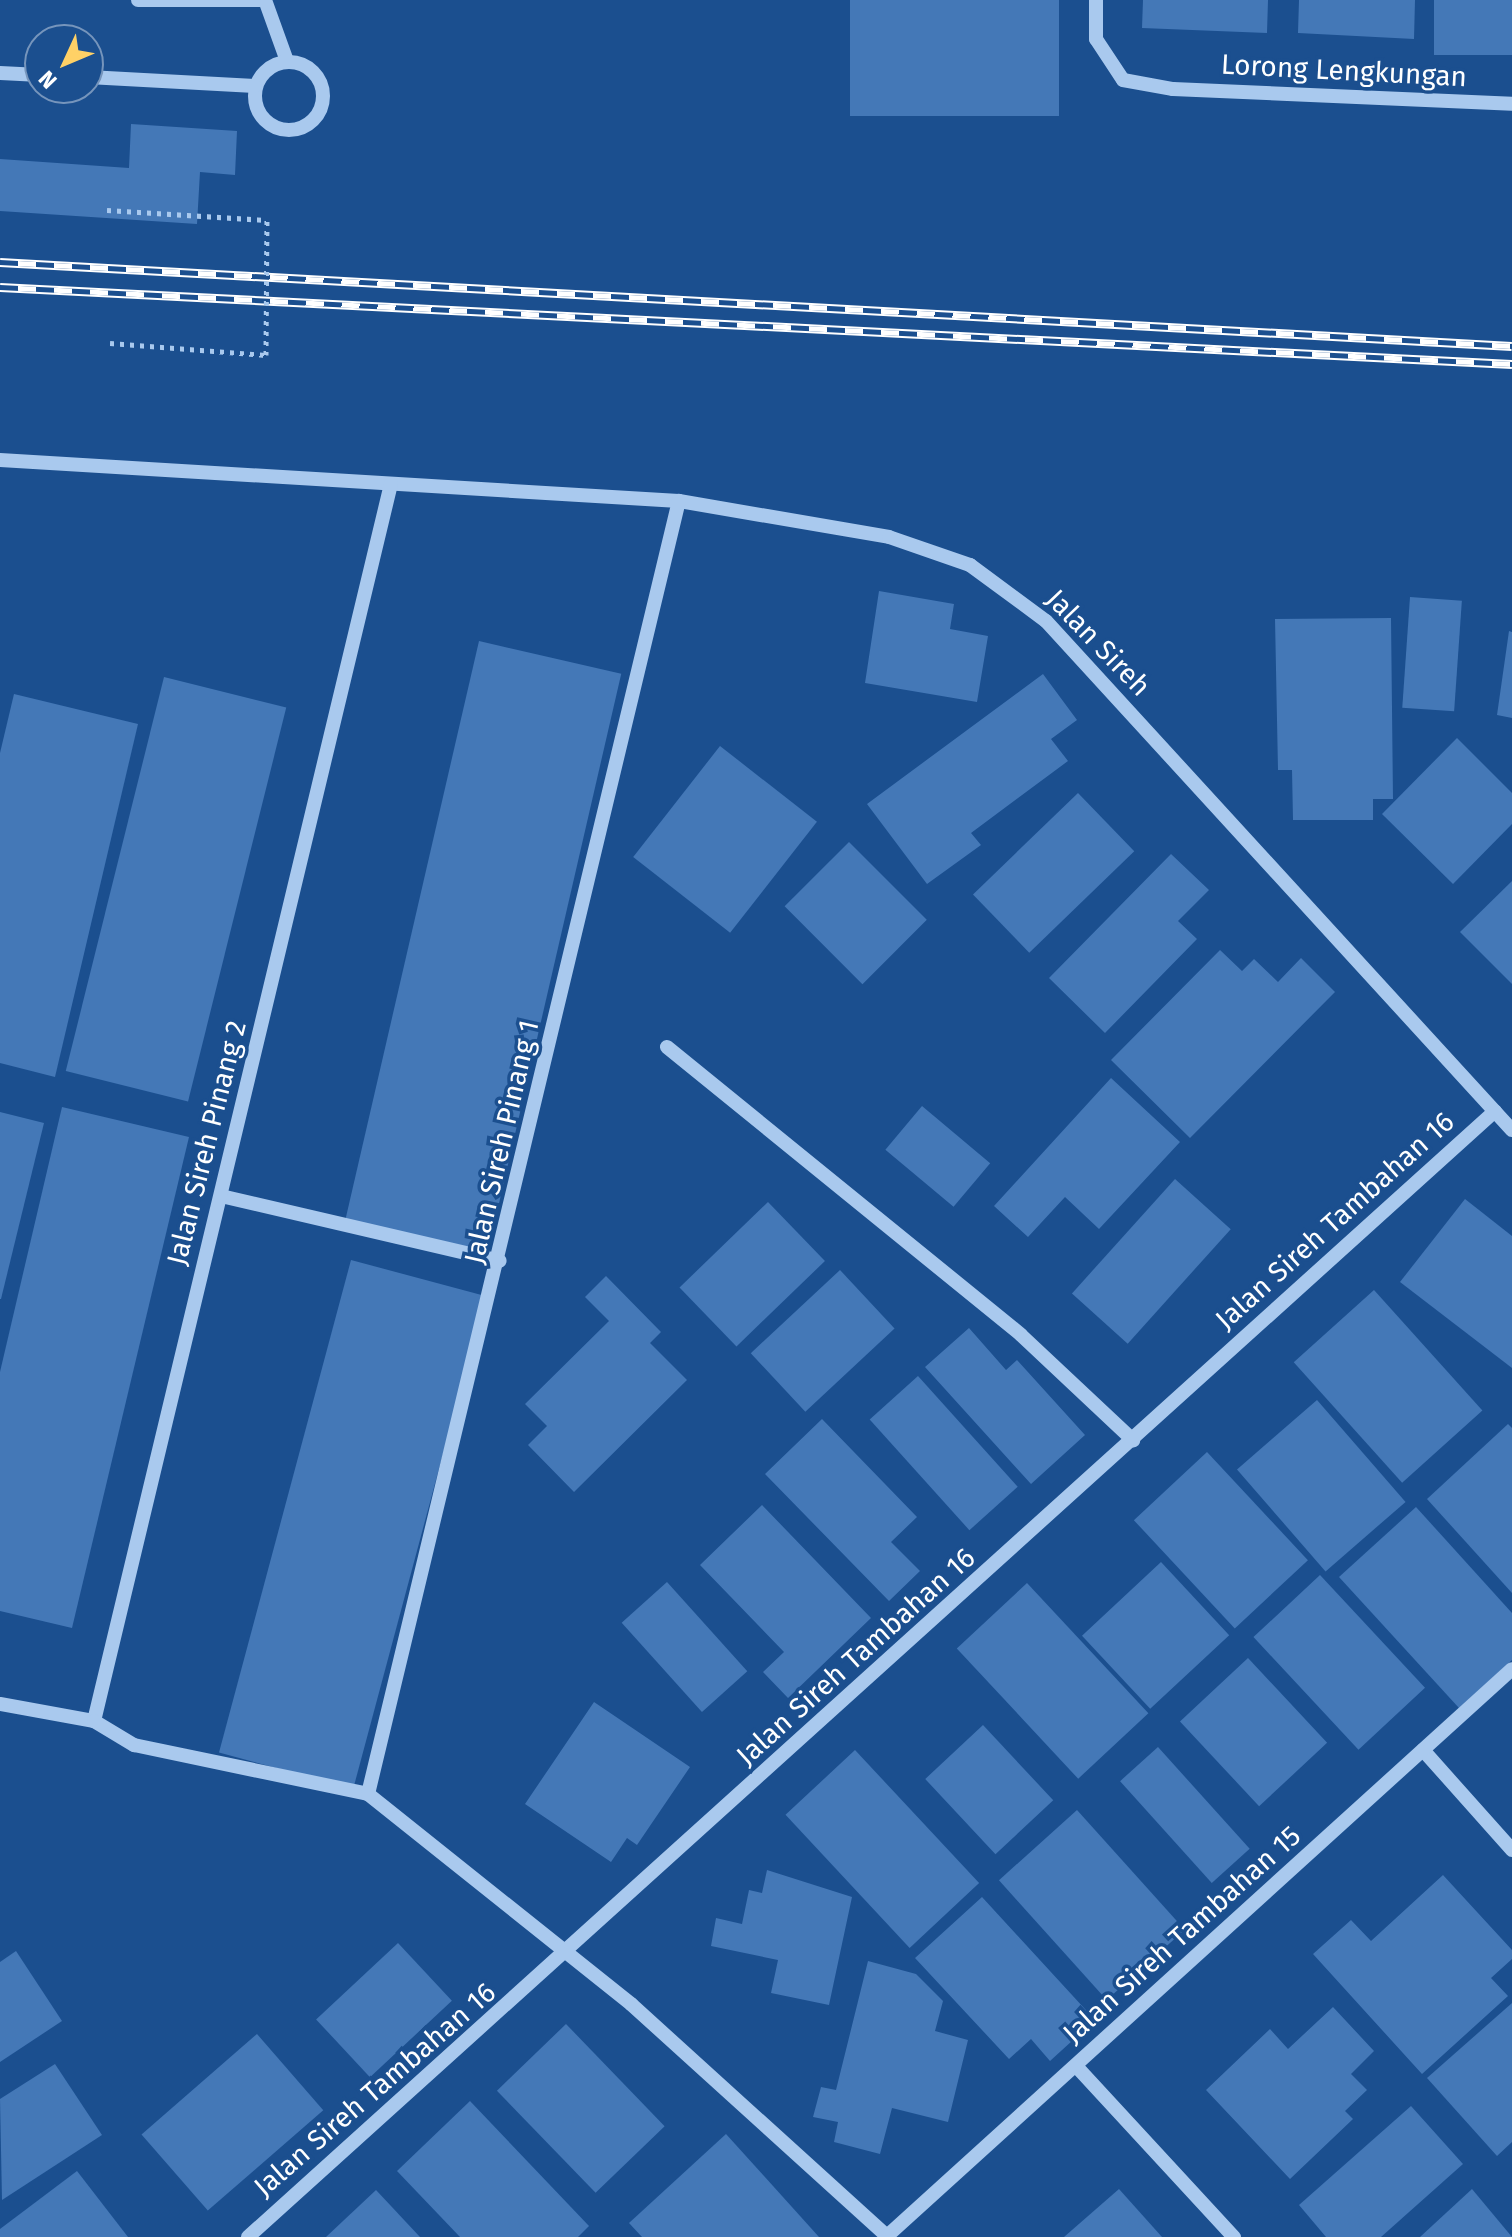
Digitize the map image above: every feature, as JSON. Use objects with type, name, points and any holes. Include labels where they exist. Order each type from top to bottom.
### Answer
[{"type":"street","points":[[138,0],[262,0],[287,61]]},
{"type":"street","name":"Lorong Lengkungan","points":[[1096,0],[1096,39],[1123,80],[1173,89],[1512,104]]},
{"type":"street","points":[[287,61],[309,68],[322,87],[321,110],[306,127],[272,126],[257,109],[255,86],[268,69],[287,61]]},
{"type":"street","points":[[0,73],[24,74]]},
{"type":"street","points":[[104,78],[255,86]]},
{"type":"street","name":"Jalan Sireh","points":[[0,460],[679,501],[889,537],[970,565],[1046,621],[1512,1130]]},
{"type":"street","name":"Jalan Sireh Pinang 2","points":[[94,1721],[391,484]]},
{"type":"street","name":"Jalan Sireh Pinang 1","points":[[368,1794],[500,1261],[679,501]]},
{"type":"street","points":[[667,1047],[1021,1335],[1133,1440]]},
{"type":"street","name":"Jalan Sireh Tambahan 16","points":[[248,2237],[568,1955],[1495,1111]]},
{"type":"street","points":[[221,1196],[500,1261]]},
{"type":"street","name":"Jalan Sireh Tambahan 15","points":[[886,2236],[1512,1669]]},
{"type":"street","points":[[0,1704],[94,1721],[134,1745],[368,1794],[568,1955],[768,2123],[886,2236]]},
{"type":"street","points":[[1423,1750],[1512,1850]]},
{"type":"street","points":[[1076,2066],[1234,2237]]},
{"type":"path","points":[[107,210],[267,220],[266,355],[110,343]]},
{"type":"building","points":[[850,0],[1059,0],[1059,116],[850,116]]},
{"type":"building","points":[[1143,0],[1268,0],[1267,33],[1142,28]]},
{"type":"building","points":[[1299,0],[1415,0],[1414,39],[1298,33]]},
{"type":"building","points":[[1434,0],[1512,0],[1512,55],[1434,55]]},
{"type":"building","points":[[131,124],[237,131],[235,175],[200,172],[197,224],[0,211],[0,159],[129,168]]},
{"type":"building","points":[[879,591],[954,604],[950,629],[988,636],[977,702],[865,683]]},
{"type":"building","points":[[1410,597],[1462,601],[1454,711],[1402,708]]},
{"type":"building","points":[[1391,618],[1393,799],[1373,799],[1373,820],[1293,820],[1292,770],[1278,770],[1275,619]]},
{"type":"building","points":[[1509,631],[1512,632],[1512,718],[1497,715]]},
{"type":"building","points":[[479,641],[621,674],[488,1253],[345,1220]]},
{"type":"building","points":[[1043,674],[1077,720],[1051,739],[1068,761],[971,833],[981,845],[927,884],[867,804]]},
{"type":"building","points":[[164,677],[286,707],[188,1101],[66,1071]]},
{"type":"building","points":[[14,694],[138,724],[55,1077],[0,1063],[0,753]]},
{"type":"building","points":[[1457,738],[1512,793],[1512,824],[1453,884],[1382,814]]},
{"type":"building","points":[[720,746],[817,822],[730,933],[633,857]]},
{"type":"building","points":[[1078,793],[1134,851],[1029,953],[973,894]]},
{"type":"building","points":[[849,842],[927,920],[862,984],[785,906]]},
{"type":"building","points":[[1171,854],[1209,890],[1178,921],[1197,939],[1105,1033],[1049,978]]},
{"type":"building","points":[[1512,881],[1512,984],[1460,932]]},
{"type":"building","points":[[1220,950],[1242,971],[1254,959],[1278,982],[1301,958],[1335,992],[1190,1138],[1111,1060]]},
{"type":"building","points":[[1111,1078],[1180,1142],[1099,1229],[1065,1197],[1028,1237],[994,1206]]},
{"type":"building","points":[[922,1106],[990,1163],[954,1207],[885,1150]]},
{"type":"building","points":[[62,1107],[189,1137],[72,1628],[0,1611],[0,1372]]},
{"type":"building","points":[[0,1112],[44,1123],[1,1299],[0,1299]]},
{"type":"building","points":[[1175,1179],[1231,1229],[1128,1344],[1072,1293]]},
{"type":"building","points":[[1465,1199],[1512,1236],[1512,1368],[1400,1282]]},
{"type":"building","points":[[768,1202],[825,1261],[736,1346],[680,1287]]},
{"type":"building","points":[[351,1260],[485,1296],[353,1789],[219,1753]]},
{"type":"building","points":[[840,1270],[895,1329],[805,1412],[751,1353]]},
{"type":"building","points":[[606,1276],[661,1332],[650,1343],[687,1380],[574,1492],[528,1445],[547,1426],[525,1404],[609,1321],[585,1297]]},
{"type":"building","points":[[1374,1290],[1482,1410],[1402,1483],[1294,1362]]},
{"type":"building","points":[[969,1328],[1006,1370],[1017,1360],[1085,1435],[1031,1484],[925,1367]]},
{"type":"building","points":[[918,1376],[1018,1487],[969,1530],[870,1419]]},
{"type":"building","points":[[1317,1400],[1406,1502],[1326,1571],[1237,1470]]},
{"type":"building","points":[[822,1419],[917,1517],[891,1542],[920,1571],[889,1601],[765,1474]]},
{"type":"building","points":[[1508,1424],[1512,1428],[1512,1593],[1427,1499]]},
{"type":"building","points":[[1207,1452],[1308,1560],[1235,1628],[1134,1520]]},
{"type":"building","points":[[762,1505],[871,1618],[788,1698],[763,1672],[784,1652],[700,1565]]},
{"type":"building","points":[[1416,1507],[1512,1613],[1512,1660],[1459,1708],[1339,1577]]},
{"type":"building","points":[[1161,1562],[1229,1635],[1150,1709],[1082,1636]]},
{"type":"building","points":[[1320,1575],[1425,1688],[1358,1750],[1253,1637]]},
{"type":"building","points":[[667,1582],[747,1671],[702,1712],[622,1623]]},
{"type":"building","points":[[1027,1583],[1148,1713],[1078,1779],[957,1648]]},
{"type":"building","points":[[1248,1658],[1327,1743],[1259,1806],[1180,1721]]},
{"type":"building","points":[[594,1702],[690,1767],[637,1845],[627,1838],[611,1862],[525,1804]]},
{"type":"building","points":[[983,1725],[1053,1800],[995,1854],[925,1779]]},
{"type":"building","points":[[1158,1747],[1250,1849],[1212,1883],[1120,1781]]},
{"type":"building","points":[[855,1750],[979,1883],[910,1948],[786,1815]]},
{"type":"building","points":[[1077,1810],[1185,1930],[1107,2000],[999,1880]]},
{"type":"building","points":[[767,1870],[852,1897],[829,2005],[771,1993],[778,1960],[711,1946],[716,1918],[742,1924],[749,1890],[762,1893]]},
{"type":"building","points":[[1443,1875],[1512,1950],[1512,1959],[1491,1978],[1508,1996],[1422,2074],[1313,1954],[1351,1920],[1371,1941]]},
{"type":"building","points":[[982,1897],[1095,2020],[1050,2061],[1031,2039],[1009,2059],[915,1958]]},
{"type":"building","points":[[398,1943],[452,2001],[370,2077],[316,2019]]},
{"type":"building","points":[[16,1951],[62,2021],[0,2062],[0,1962]]},
{"type":"building","points":[[868,1961],[916,1974],[943,2001],[935,2031],[968,2040],[948,2122],[892,2108],[880,2154],[834,2142],[838,2122],[813,2117],[821,2087],[836,2090]]},
{"type":"building","points":[[1512,2003],[1512,2142],[1497,2156],[1427,2078]]},
{"type":"building","points":[[1333,2007],[1374,2051],[1351,2074],[1367,2090],[1345,2111],[1353,2119],[1290,2179],[1206,2090],[1270,2029],[1288,2049]]},
{"type":"building","points":[[566,2024],[665,2126],[596,2193],[497,2091]]},
{"type":"building","points":[[257,2034],[323,2110],[208,2211],[142,2134]]},
{"type":"building","points":[[55,2064],[102,2135],[2,2200],[0,2099]]},
{"type":"building","points":[[470,2101],[589,2226],[578,2237],[460,2237],[397,2171]]},
{"type":"building","points":[[1411,2106],[1463,2164],[1381,2237],[1326,2237],[1299,2205]]},
{"type":"building","points":[[726,2134],[819,2237],[642,2237],[629,2223]]},
{"type":"building","points":[[77,2171],[128,2237],[0,2237],[0,2229]]},
{"type":"building","points":[[1119,2189],[1162,2237],[1064,2237]]},
{"type":"building","points":[[1472,2189],[1512,2237],[1420,2237]]},
{"type":"building","points":[[376,2190],[420,2237],[326,2237]]},
{"type":"railway","points":[[0,262],[1512,346]]},
{"type":"railway","points":[[0,287],[1512,364]]}]
